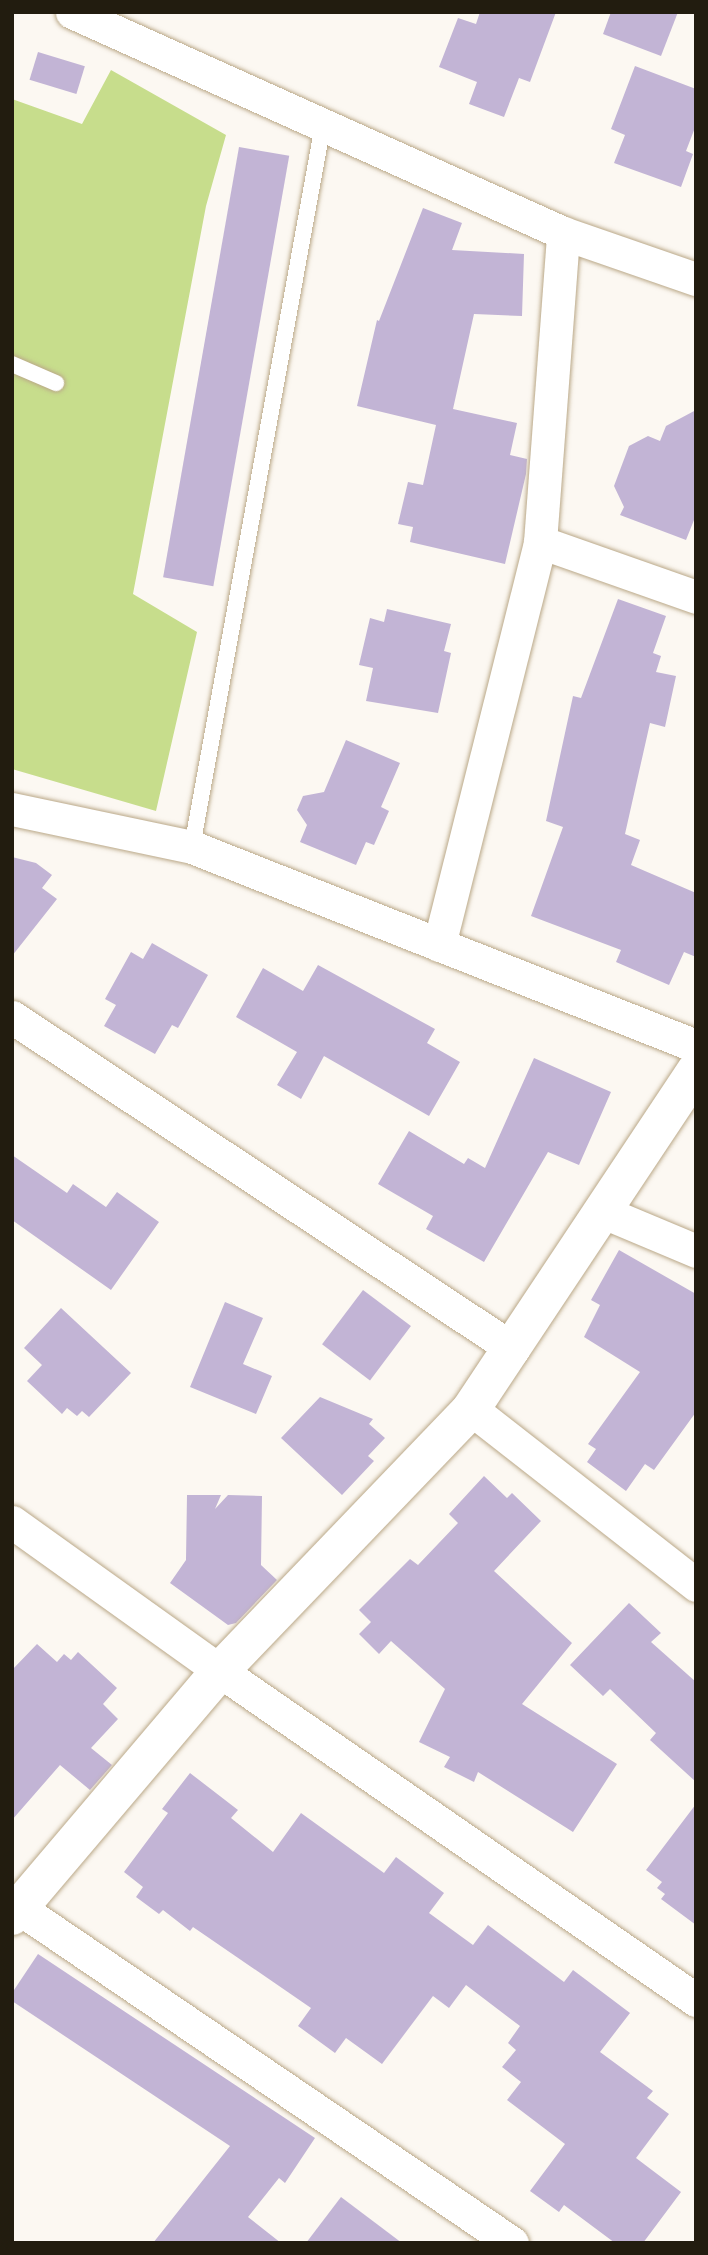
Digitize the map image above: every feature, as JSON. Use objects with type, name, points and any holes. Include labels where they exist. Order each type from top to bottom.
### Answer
[{"type":"street","points":[[72,12],[563,233],[696,279]]},
{"type":"street","points":[[439,944],[540,542],[563,233]]},
{"type":"street","points":[[540,542],[696,597]]},
{"type":"street","points":[[12,809],[192,847],[696,1046]]},
{"type":"street","points":[[12,1017],[513,1349]]},
{"type":"street","points":[[512,2243],[16,1912],[220,1671],[471,1409],[696,1070]]},
{"type":"street","points":[[601,1211],[696,1251]]},
{"type":"street","points":[[471,1409],[696,1585]]},
{"type":"street","points":[[12,1522],[220,1671],[696,2000]]},
{"type":"lane","points":[[192,847],[323,125]]},
{"type":"lane","points":[[12,365],[56,383]]},
{"type":"green space","points":[[111,70],[226,135],[206,206],[133,594],[197,632],[156,811],[12,769],[12,99],[82,124]]},
{"type":"building","points":[[480,12],[556,12],[530,82],[519,78],[504,117],[469,104],[477,82],[439,67],[458,18],[476,24]]},
{"type":"building","points":[[611,12],[678,12],[661,56],[603,34]]},
{"type":"building","points":[[38,52],[85,66],[76,94],[30,80]]},
{"type":"building","points":[[635,66],[696,89],[696,125],[686,151],[693,154],[681,187],[614,163],[625,135],[611,129]]},
{"type":"building","points":[[239,147],[289,156],[213,586],[163,577]]},
{"type":"building","points":[[423,208],[462,223],[452,250],[524,254],[522,316],[474,314],[453,409],[517,423],[510,455],[527,459],[526,474],[505,564],[410,542],[413,527],[398,524],[408,482],[423,485],[436,425],[357,406],[377,320],[379,321]]},
{"type":"building","points":[[696,410],[696,515],[686,540],[620,515],[624,507],[614,486],[629,446],[648,436],[660,441],[666,426]]},
{"type":"building","points":[[618,599],[666,616],[653,653],[661,656],[656,672],[676,676],[665,727],[650,723],[625,834],[640,840],[631,865],[696,893],[696,957],[684,952],[669,985],[616,962],[621,950],[531,916],[563,827],[546,821],[573,696],[581,698]]},
{"type":"building","points":[[387,609],[451,624],[444,651],[451,653],[438,713],[366,701],[373,668],[359,665],[370,618],[384,622]]},
{"type":"building","points":[[346,740],[400,763],[381,807],[389,811],[374,845],[366,842],[356,865],[300,842],[307,825],[297,810],[303,796],[324,792]]},
{"type":"building","points":[[12,857],[36,863],[52,875],[42,888],[57,899],[12,956]]},
{"type":"building","points":[[152,943],[208,975],[178,1028],[172,1025],[155,1054],[104,1026],[116,1005],[105,999],[131,952],[143,959]]},
{"type":"building","points":[[318,965],[435,1029],[427,1043],[460,1062],[429,1116],[324,1056],[301,1099],[277,1085],[297,1052],[236,1017],[263,968],[303,991]]},
{"type":"building","points":[[534,1058],[611,1092],[579,1165],[548,1152],[484,1262],[426,1229],[433,1216],[378,1184],[409,1131],[464,1164],[468,1158],[485,1168]]},
{"type":"building","points":[[12,1155],[67,1193],[73,1184],[106,1207],[117,1192],[159,1222],[111,1290],[12,1220]]},
{"type":"building","points":[[619,1250],[696,1294],[696,1412],[654,1470],[645,1464],[626,1491],[587,1462],[596,1449],[588,1444],[640,1372],[584,1337],[600,1305],[591,1300]]},
{"type":"building","points":[[363,1290],[411,1326],[370,1380],[322,1344]]},
{"type":"building","points":[[225,1302],[263,1318],[243,1364],[272,1376],[256,1414],[190,1387]]},
{"type":"building","points":[[61,1308],[131,1373],[89,1417],[82,1411],[77,1416],[67,1408],[62,1414],[27,1381],[42,1365],[24,1348]]},
{"type":"building","points":[[320,1397],[373,1419],[369,1424],[385,1438],[368,1456],[374,1461],[342,1495],[281,1438]]},
{"type":"building","points":[[484,1476],[507,1498],[512,1493],[541,1521],[494,1571],[572,1643],[522,1704],[617,1764],[573,1832],[478,1772],[474,1782],[444,1767],[450,1757],[419,1742],[445,1689],[391,1641],[379,1654],[359,1634],[371,1622],[359,1610],[410,1559],[418,1565],[458,1523],[449,1514]]},
{"type":"building","points":[[187,1495],[221,1495],[215,1509],[228,1495],[262,1496],[261,1565],[277,1580],[236,1623],[228,1625],[170,1583],[186,1560]]},
{"type":"building","points":[[629,1603],[661,1633],[651,1642],[696,1682],[696,1782],[650,1740],[656,1733],[610,1689],[603,1696],[570,1665]]},
{"type":"building","points":[[37,1644],[57,1662],[64,1654],[71,1660],[78,1652],[117,1688],[103,1704],[118,1719],[91,1748],[112,1765],[90,1790],[60,1765],[12,1820],[12,1670]]},
{"type":"building","points":[[190,1773],[238,1810],[231,1818],[273,1852],[301,1813],[384,1873],[396,1857],[444,1893],[429,1913],[473,1945],[488,1925],[564,1982],[573,1970],[630,2013],[600,2052],[653,2091],[647,2098],[669,2114],[636,2158],[681,2192],[643,2243],[615,2243],[564,2205],[559,2212],[530,2191],[565,2144],[507,2100],[521,2082],[502,2067],[516,2050],[508,2043],[520,2026],[466,1985],[449,2008],[433,1996],[382,2064],[346,2038],[335,2053],[298,2026],[311,2008],[193,1927],[190,1931],[163,1910],[159,1914],[136,1897],[143,1887],[124,1872],[168,1813],[162,1809]]},
{"type":"building","points":[[696,1804],[696,1925],[661,1899],[665,1894],[657,1888],[662,1882],[646,1870]]},
{"type":"building","points":[[38,1954],[315,2138],[285,2183],[279,2178],[248,2217],[281,2243],[153,2243],[230,2146],[12,2001],[12,1993]]},
{"type":"building","points":[[341,2197],[402,2243],[306,2243]]}]
